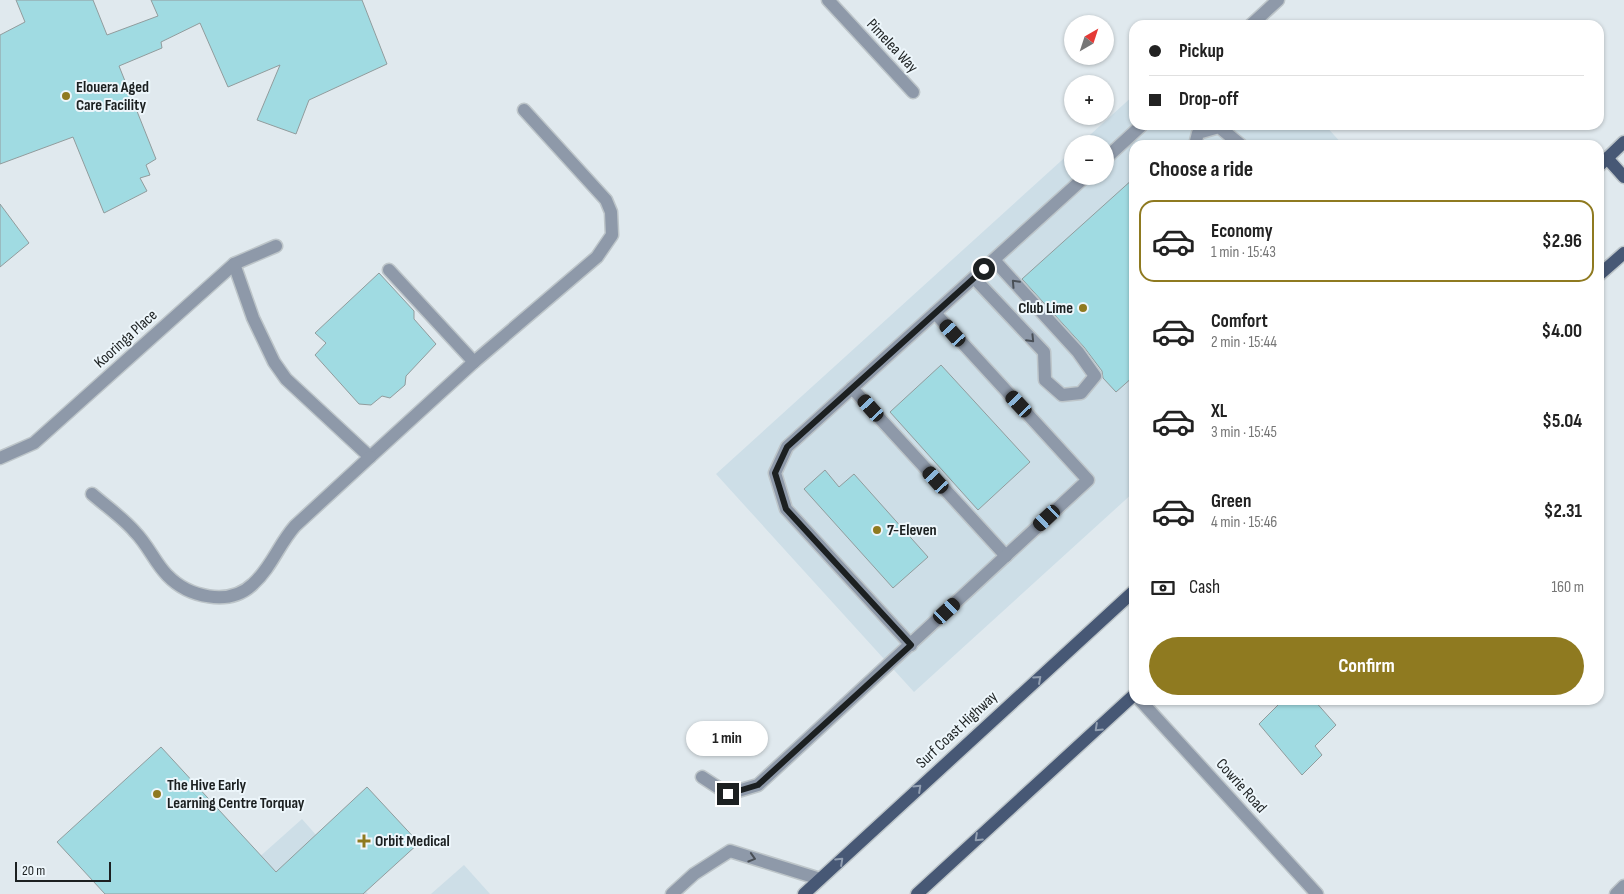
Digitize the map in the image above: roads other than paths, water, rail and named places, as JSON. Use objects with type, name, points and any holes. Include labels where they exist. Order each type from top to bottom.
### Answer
[{"type":"main road","points":[[1604,161],[1624,142]]},
{"type":"main road","points":[[1604,163],[1624,177]]},
{"type":"main road","points":[[1604,270],[1624,252]]},
{"type":"main road","name":"Surf Coast Highway","points":[[804,894],[1129,596]]},
{"type":"main road","points":[[917,894],[1129,700]]},
{"type":"street","name":"Pimelea Way","points":[[828,0],[913,92]]},
{"type":"street","points":[[1256,20],[1278,0]]},
{"type":"street","points":[[92,494],[135,532],[166,575],[181,587],[200,596],[221,598],[235,595],[252,586],[265,571],[290,532],[474,362],[597,257],[612,235],[611,212],[606,200],[524,110]]},
{"type":"street","points":[[1114,151],[1137,130]]},
{"type":"street","points":[[1196,140],[1198,133],[1208,130]]},
{"type":"street","points":[[1222,130],[1235,140]]},
{"type":"street","points":[[911,645],[786,509],[775,473],[787,447],[1076,185]]},
{"type":"street","name":"Kooringa Place","points":[[0,458],[34,443],[234,264],[276,246]]},
{"type":"street","points":[[974,278],[1044,352],[1045,380],[1062,395],[1081,393],[1095,376],[1078,352],[994,260]]},
{"type":"street","points":[[234,264],[253,318],[274,362],[286,379],[370,457]]},
{"type":"street","points":[[389,270],[474,362]]},
{"type":"street","points":[[702,777],[728,794],[758,785],[1088,480],[935,313]]},
{"type":"street","points":[[852,388],[1006,556]]},
{"type":"street","name":"Cowrie Road","points":[[1145,705],[1317,894]]},
{"type":"street","points":[[672,894],[694,874],[730,851],[820,879]]},
{"type":"street","points":[[1616,894],[1624,886]]},
{"type":"place","name":"Elouera Aged Care Facility","points":[[66,96]]},
{"type":"place","name":"Club Lime","points":[[1083,308]]},
{"type":"place","name":"7-Eleven","points":[[877,530]]},
{"type":"place","name":"The Hive Early Learning Centre Torquay","points":[[157,794]]},
{"type":"place","name":"Orbit Medical","points":[[364,841]]}]
